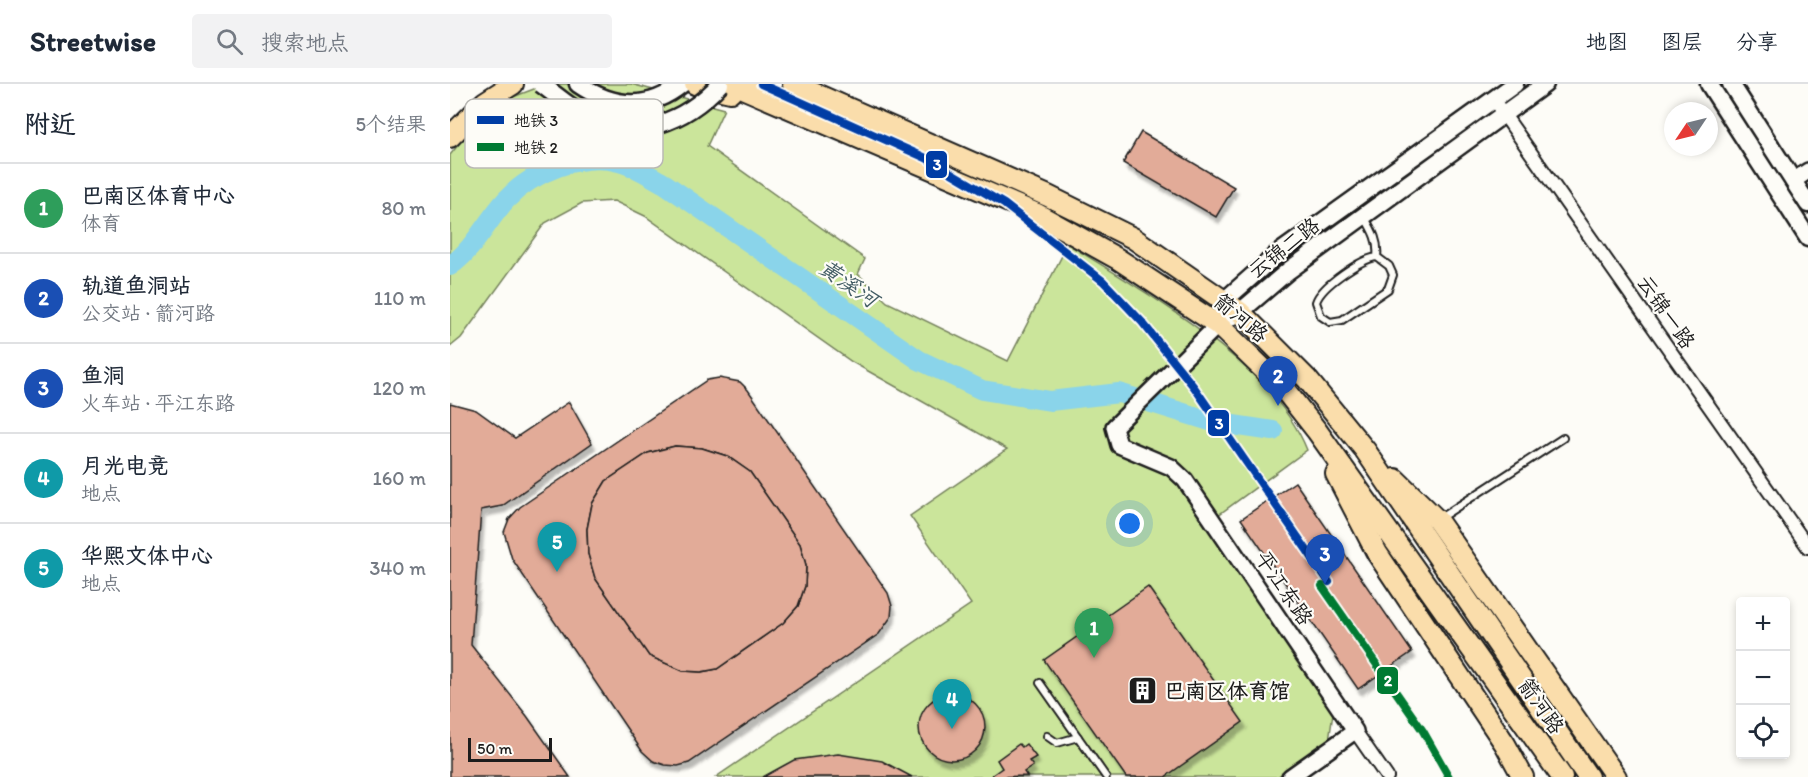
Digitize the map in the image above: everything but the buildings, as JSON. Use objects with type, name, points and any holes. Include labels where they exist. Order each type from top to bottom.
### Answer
[{"type":"highway","points":[[490,99],[513,84]]},
{"type":"highway","points":[[695,84],[781,104]]},
{"type":"highway","name":"箭河路","points":[[733,84],[1037,214],[1118,259],[1218,325],[1284,389],[1317,431],[1562,777]]},
{"type":"highway","name":"箭河路","points":[[793,84],[1048,196],[1122,233],[1240,312],[1307,379],[1365,450],[1588,777]]},
{"type":"highway","points":[[450,137],[465,122]]},
{"type":"highway","points":[[1317,431],[1351,507],[1377,553],[1505,744],[1523,777]]},
{"type":"highway","points":[[1365,450],[1437,520],[1616,777]]},
{"type":"main road","points":[[542,84],[563,99]]},
{"type":"main road","points":[[578,84],[607,99]]},
{"type":"main road","points":[[659,99],[666,97],[682,84]]},
{"type":"main road","points":[[663,124],[678,118],[704,101],[720,84]]},
{"type":"main road","name":"云锦二路","points":[[1218,325],[1240,312],[1288,271],[1363,216],[1497,106],[1515,84]]},
{"type":"main road","name":"云锦二路","points":[[1225,300],[1276,255],[1497,106],[1545,84]]},
{"type":"main road","points":[[1709,84],[1806,229]]},
{"type":"main road","points":[[1731,84],[1807,202]]},
{"type":"main road","points":[[1218,325],[1225,300]]},
{"type":"street","name":"云锦一路","points":[[1497,106],[1808,547]]},
{"type":"street","points":[[1793,182],[1808,171]]},
{"type":"street","points":[[1792,211],[1807,202]]},
{"type":"street","name":"平江东路","points":[[1218,325],[1114,427],[1119,445],[1171,467],[1185,480],[1355,731]]},
{"type":"street","points":[[1290,777],[1355,731],[1387,777]]},
{"type":"lane","points":[[1363,216],[1374,233],[1378,248],[1377,257]]},
{"type":"lane","points":[[1377,257],[1389,266],[1393,275],[1388,289],[1342,320],[1330,322],[1320,316],[1316,302],[1323,290],[1364,261],[1377,257]]},
{"type":"lane","points":[[1437,520],[1563,438]]},
{"type":"lane","points":[[1040,683],[1106,777]]},
{"type":"lane","points":[[1047,736],[1057,743],[1078,737]]},
{"type":"green space","points":[[547,84],[631,84],[724,109],[707,146],[865,259],[858,274],[887,302],[1008,361],[1068,244],[1133,284],[1203,332],[1266,388],[1290,418],[1307,450],[1206,524],[1333,713],[1329,741],[1277,777],[716,777],[971,604],[910,516],[1007,449],[852,362],[645,216],[614,201],[582,203],[545,223],[461,338],[450,347],[450,155],[465,136],[465,168],[663,168],[663,99],[510,99]]},
{"type":"waterway","name":"黄溪河","points":[[450,266],[473,243],[506,200],[529,181],[556,168]]},
{"type":"waterway","name":"黄溪河","points":[[635,168],[665,184],[919,360],[982,390],[1050,401],[1119,393],[1213,422],[1273,431]]},
{"type":"metro line","name":"3","points":[[761,84],[926,158],[1004,204],[1103,281],[1142,322],[1194,387],[1329,582]]},
{"type":"metro line","name":"2","points":[[1322,586],[1423,731],[1449,777]]},
{"type":"place","name":"轨道鱼洞站","points":[[1278,406]]},
{"type":"place","name":"华熙文体中心","points":[[557,572]]},
{"type":"place","name":"鱼洞","points":[[1325,584]]},
{"type":"place","name":"巴南区体育中心","points":[[1094,658]]},
{"type":"place","name":"巴南区体育馆","points":[[1143,691]]},
{"type":"place","name":"月光电竞","points":[[952,729]]}]
